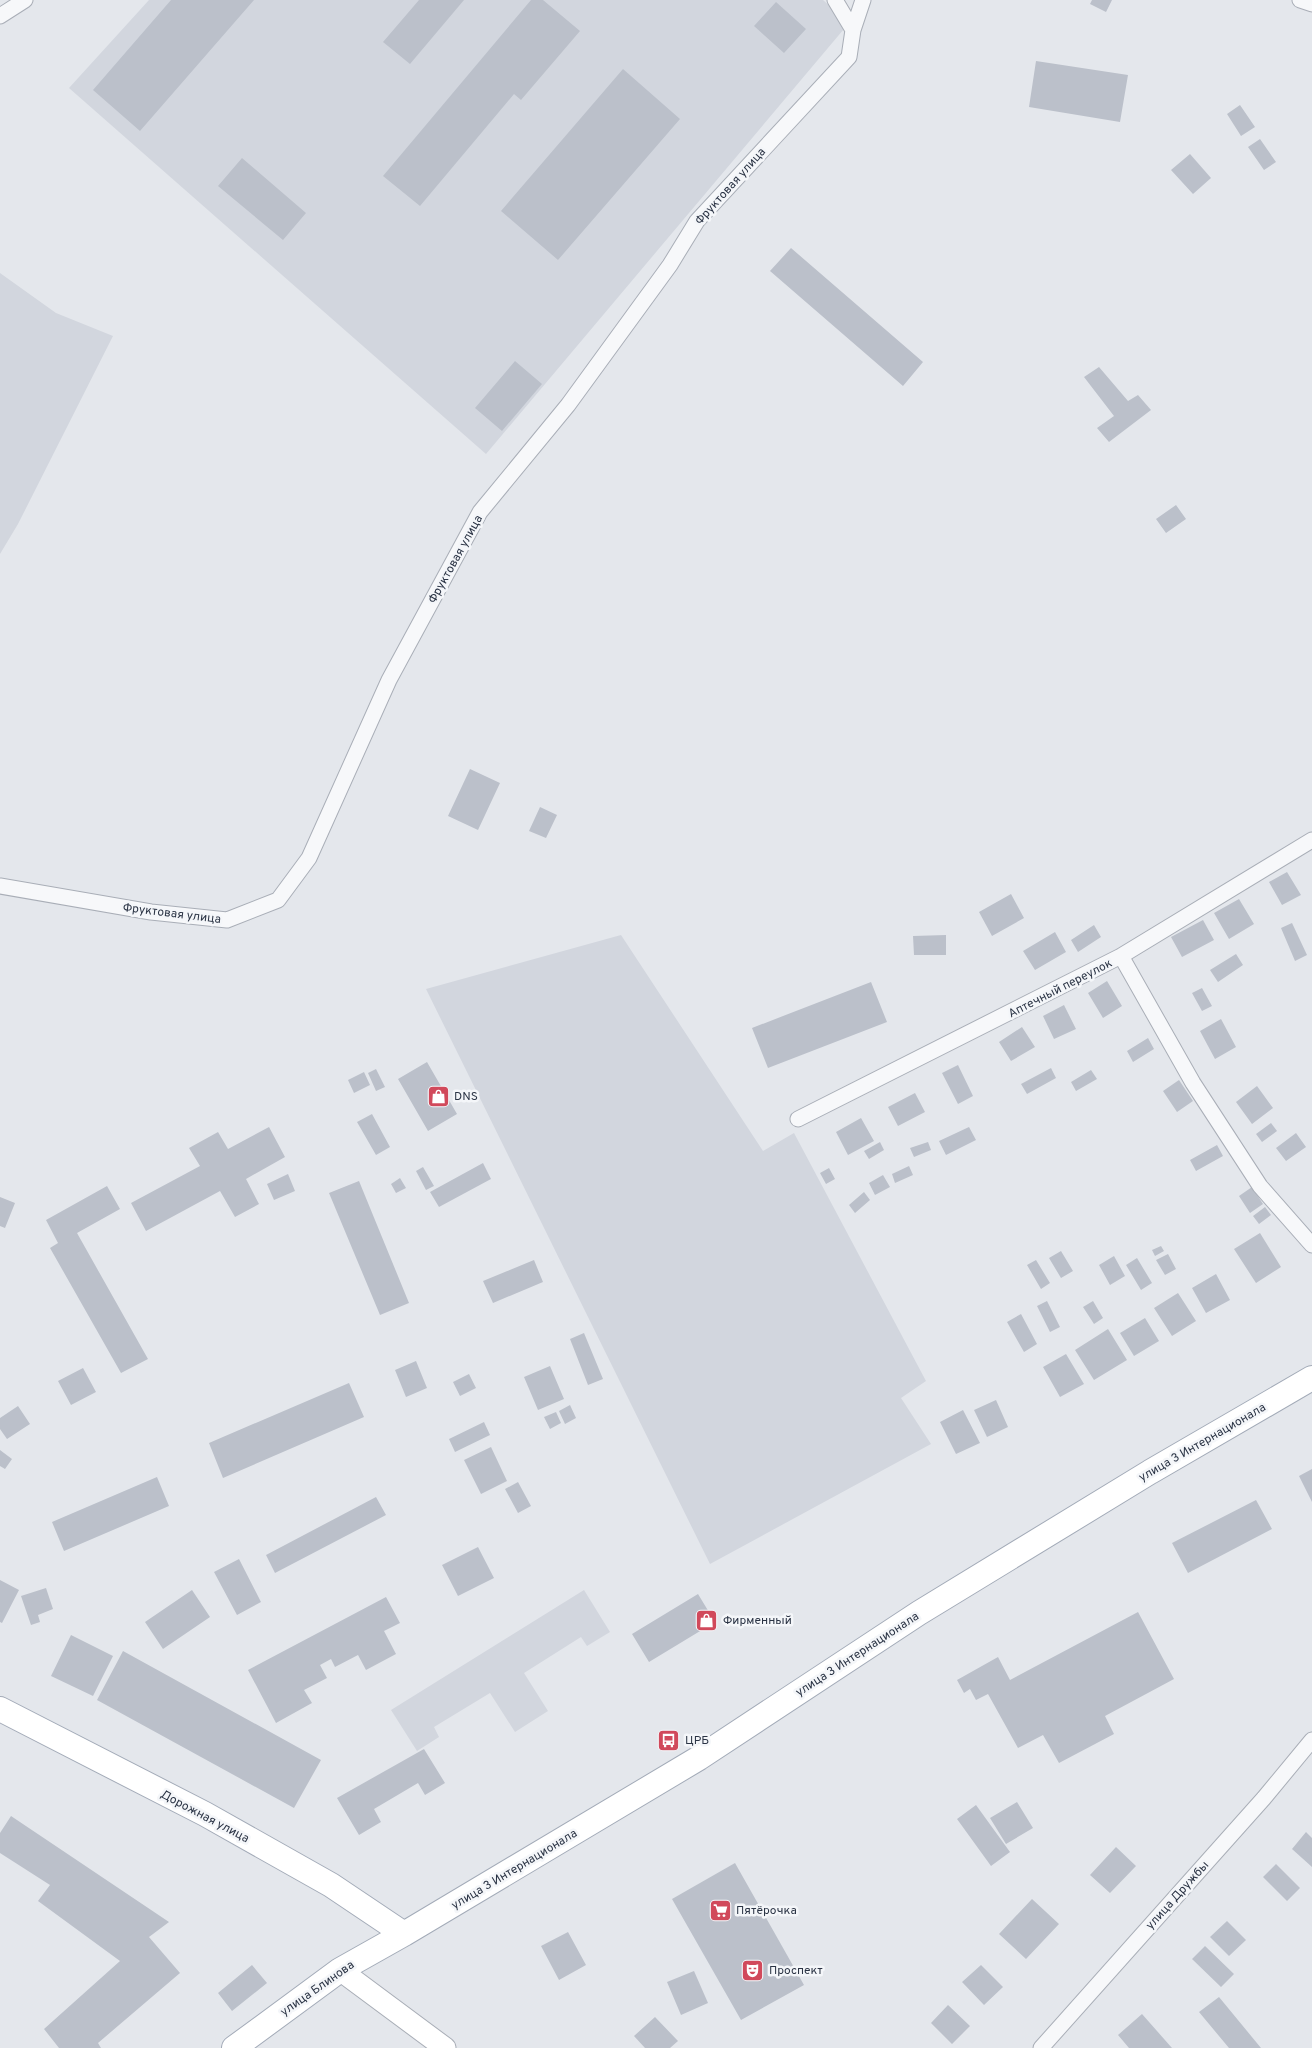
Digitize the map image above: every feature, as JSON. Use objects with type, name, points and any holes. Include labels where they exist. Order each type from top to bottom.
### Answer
[{"type":"main road","name":"улица 3 Интернационала","points":[[404,1934],[699,1758],[919,1613],[1150,1472],[1312,1378]]},
{"type":"main road","name":"Дорожная улица","points":[[0,1709],[204,1814],[331,1886],[404,1934]]},
{"type":"main road","name":"улица Блинова","points":[[234,2048],[340,1970],[404,1934]]},
{"type":"main road","points":[[340,1970],[446,2048]]},
{"type":"street","points":[[0,16],[25,0]]},
{"type":"street","points":[[835,0],[853,30]]},
{"type":"street","name":"Фруктовая улица","points":[[0,886],[151,912],[228,920],[278,900],[309,858],[389,680],[480,512],[568,405],[670,265],[697,221],[849,57],[853,30],[863,0]]},
{"type":"street","points":[[1300,0],[1312,4]]},
{"type":"street","name":"Аптечный переулок","points":[[798,1119],[1121,956],[1312,840]]},
{"type":"street","points":[[1121,956],[1193,1083],[1260,1186],[1312,1245]]},
{"type":"street","name":"улица Дружбы","points":[[1041,2048],[1264,1798],[1312,1740]]},
{"type":"shaded area","points":[[149,0],[823,0],[849,23],[486,454],[69,88]]},
{"type":"shaded area","points":[[0,273],[56,313],[113,336],[18,524],[0,554]]},
{"type":"shaded area","points":[[621,935],[763,1151],[794,1133],[926,1381],[901,1398],[931,1444],[710,1564],[426,989]]},
{"type":"shaded area","points":[[584,1590],[610,1632],[587,1646],[581,1637],[524,1673],[548,1711],[515,1732],[490,1693],[434,1727],[439,1737],[417,1751],[391,1710]]},
{"type":"building","points":[[171,0],[254,0],[140,131],[93,90]]},
{"type":"building","points":[[419,0],[464,0],[410,64],[383,42]]},
{"type":"building","points":[[531,0],[543,0],[580,31],[521,100],[514,94],[420,206],[383,176]]},
{"type":"building","points":[[1092,0],[1112,0],[1106,12],[1090,4]]},
{"type":"building","points":[[776,2],[806,29],[784,53],[754,26]]},
{"type":"building","points":[[1036,61],[1128,75],[1120,122],[1029,107]]},
{"type":"building","points":[[623,69],[680,119],[558,260],[501,211]]},
{"type":"building","points":[[1240,105],[1255,127],[1241,136],[1227,114]]},
{"type":"building","points":[[1260,139],[1276,162],[1264,170],[1248,147]]},
{"type":"building","points":[[1190,154],[1211,178],[1193,194],[1171,170]]},
{"type":"building","points":[[242,158],[306,213],[283,240],[218,186]]},
{"type":"building","points":[[791,248],[923,362],[903,386],[770,271]]},
{"type":"building","points":[[515,361],[542,384],[502,431],[475,408]]},
{"type":"building","points":[[1099,367],[1128,401],[1138,395],[1151,410],[1109,442],[1097,428],[1114,416],[1084,377]]},
{"type":"building","points":[[1176,505],[1186,519],[1166,533],[1156,519]]},
{"type":"building","points":[[470,769],[500,783],[478,830],[448,816]]},
{"type":"building","points":[[540,807],[557,815],[546,838],[529,831]]},
{"type":"building","points":[[1287,872],[1301,895],[1282,905],[1269,882]]},
{"type":"building","points":[[1011,894],[1024,918],[992,936],[979,912]]},
{"type":"building","points":[[1239,899],[1254,924],[1229,939],[1214,913]]},
{"type":"building","points":[[1203,920],[1214,940],[1182,957],[1171,937]]},
{"type":"building","points":[[1292,923],[1307,955],[1295,961],[1281,928]]},
{"type":"building","points":[[1094,925],[1101,937],[1078,952],[1071,940]]},
{"type":"building","points":[[1055,932],[1066,952],[1035,970],[1023,951]]},
{"type":"building","points":[[946,935],[946,955],[914,955],[913,936]]},
{"type":"building","points":[[1236,954],[1243,965],[1218,982],[1210,970]]},
{"type":"building","points":[[1107,981],[1122,1006],[1103,1018],[1088,993]]},
{"type":"building","points":[[871,982],[887,1022],[768,1068],[752,1028]]},
{"type":"building","points":[[1202,988],[1212,1006],[1202,1011],[1192,993]]},
{"type":"building","points":[[1064,1005],[1076,1029],[1054,1039],[1043,1016]]},
{"type":"building","points":[[1221,1019],[1236,1047],[1215,1059],[1200,1031]]},
{"type":"building","points":[[1022,1027],[1035,1047],[1011,1061],[999,1042]]},
{"type":"building","points":[[1148,1038],[1154,1049],[1133,1062],[1127,1051]]},
{"type":"building","points":[[427,1062],[457,1114],[428,1131],[398,1079]]},
{"type":"building","points":[[958,1065],[973,1096],[958,1104],[942,1073]]},
{"type":"building","points":[[1051,1068],[1056,1078],[1027,1094],[1021,1084]]},
{"type":"building","points":[[376,1069],[385,1087],[376,1091],[368,1073]]},
{"type":"building","points":[[1091,1070],[1097,1079],[1076,1091],[1071,1082]]},
{"type":"building","points":[[364,1072],[370,1085],[354,1093],[348,1080]]},
{"type":"building","points":[[1179,1080],[1193,1101],[1177,1112],[1163,1091]]},
{"type":"building","points":[[1257,1086],[1273,1108],[1252,1124],[1236,1102]]},
{"type":"building","points":[[915,1093],[925,1112],[898,1126],[888,1107]]},
{"type":"building","points":[[372,1114],[390,1147],[376,1155],[357,1122]]},
{"type":"building","points":[[861,1118],[874,1141],[848,1155],[836,1132]]},
{"type":"building","points":[[1271,1123],[1277,1131],[1262,1142],[1256,1134]]},
{"type":"building","points":[[269,1127],[285,1157],[246,1179],[259,1204],[235,1217],[220,1191],[146,1231],[131,1203],[200,1166],[189,1148],[218,1132],[228,1149]]},
{"type":"building","points":[[969,1127],[976,1140],[946,1155],[939,1141]]},
{"type":"building","points":[[1296,1133],[1306,1147],[1286,1161],[1276,1148]]},
{"type":"building","points":[[880,1142],[884,1150],[869,1159],[864,1151]]},
{"type":"building","points":[[928,1142],[931,1150],[914,1157],[910,1148]]},
{"type":"building","points":[[1217,1145],[1223,1156],[1196,1171],[1190,1160]]},
{"type":"building","points":[[483,1163],[491,1179],[439,1207],[430,1192]]},
{"type":"building","points":[[909,1166],[913,1175],[895,1183],[892,1174]]},
{"type":"building","points":[[423,1167],[434,1186],[426,1190],[416,1171]]},
{"type":"building","points":[[829,1168],[835,1179],[826,1184],[820,1173]]},
{"type":"building","points":[[288,1174],[295,1191],[274,1200],[267,1184]]},
{"type":"building","points":[[883,1175],[890,1187],[875,1195],[869,1183]]},
{"type":"building","points":[[400,1178],[406,1188],[396,1193],[391,1184]]},
{"type":"building","points":[[359,1181],[409,1303],[380,1315],[329,1193]]},
{"type":"building","points":[[107,1186],[120,1209],[77,1233],[148,1359],[121,1373],[50,1248],[58,1243],[46,1220]]},
{"type":"building","points":[[1252,1187],[1263,1204],[1250,1213],[1239,1196]]},
{"type":"building","points":[[864,1192],[870,1200],[855,1213],[849,1205]]},
{"type":"building","points":[[0,1197],[15,1203],[5,1228],[0,1226]]},
{"type":"building","points":[[1265,1207],[1271,1215],[1259,1224],[1253,1216]]},
{"type":"building","points":[[1260,1233],[1281,1267],[1256,1283],[1234,1249]]},
{"type":"building","points":[[1161,1246],[1164,1251],[1155,1256],[1152,1250]]},
{"type":"building","points":[[1061,1251],[1073,1271],[1061,1278],[1049,1258]]},
{"type":"building","points":[[1168,1254],[1176,1269],[1165,1275],[1156,1260]]},
{"type":"building","points":[[1114,1256],[1125,1276],[1110,1285],[1099,1265]]},
{"type":"building","points":[[1137,1258],[1152,1283],[1141,1290],[1126,1265]]},
{"type":"building","points":[[534,1260],[543,1282],[493,1303],[483,1281]]},
{"type":"building","points":[[1036,1260],[1050,1283],[1041,1289],[1027,1265]]},
{"type":"building","points":[[1216,1274],[1230,1300],[1206,1313],[1192,1288]]},
{"type":"building","points":[[1178,1293],[1196,1321],[1172,1336],[1154,1308]]},
{"type":"building","points":[[1047,1301],[1060,1327],[1050,1332],[1037,1306]]},
{"type":"building","points":[[1093,1301],[1103,1318],[1094,1324],[1083,1307]]},
{"type":"building","points":[[1021,1314],[1037,1344],[1024,1352],[1007,1322]]},
{"type":"building","points":[[1145,1318],[1159,1341],[1134,1356],[1120,1333]]},
{"type":"building","points":[[1108,1329],[1127,1360],[1094,1380],[1075,1350]]},
{"type":"building","points":[[584,1333],[603,1379],[588,1385],[570,1339]]},
{"type":"building","points":[[1066,1354],[1084,1384],[1060,1397],[1043,1367]]},
{"type":"building","points":[[416,1361],[427,1388],[406,1397],[395,1370]]},
{"type":"building","points":[[550,1366],[564,1399],[538,1410],[524,1377]]},
{"type":"building","points":[[83,1368],[96,1392],[71,1405],[58,1381]]},
{"type":"building","points":[[469,1374],[476,1388],[460,1396],[453,1382]]},
{"type":"building","points":[[349,1383],[364,1417],[223,1478],[209,1443]]},
{"type":"building","points":[[996,1400],[1008,1427],[987,1437],[974,1410]]},
{"type":"building","points":[[570,1405],[576,1418],[565,1424],[559,1411]]},
{"type":"building","points":[[18,1406],[30,1424],[7,1439],[0,1429],[0,1418]]},
{"type":"building","points":[[963,1410],[980,1443],[956,1454],[940,1422]]},
{"type":"building","points":[[556,1412],[561,1423],[550,1429],[544,1417]]},
{"type":"building","points":[[484,1422],[490,1435],[455,1452],[449,1439]]},
{"type":"building","points":[[491,1447],[507,1481],[481,1494],[464,1460]]},
{"type":"building","points":[[0,1450],[12,1459],[5,1469],[0,1466]]},
{"type":"building","points":[[1312,1469],[1312,1502],[1299,1476]]},
{"type":"building","points":[[157,1477],[169,1506],[64,1551],[52,1522]]},
{"type":"building","points":[[518,1482],[531,1506],[518,1513],[505,1489]]},
{"type":"building","points":[[376,1497],[386,1515],[275,1573],[266,1555]]},
{"type":"building","points":[[1256,1500],[1272,1529],[1188,1573],[1172,1543]]},
{"type":"building","points":[[478,1547],[494,1578],[458,1596],[442,1565]]},
{"type":"building","points":[[239,1559],[261,1602],[237,1615],[214,1572]]},
{"type":"building","points":[[0,1580],[19,1590],[2,1623],[0,1622]]},
{"type":"building","points":[[46,1588],[53,1609],[38,1615],[40,1622],[31,1625],[21,1596]]},
{"type":"building","points":[[192,1590],[210,1617],[163,1649],[145,1622]]},
{"type":"building","points":[[698,1594],[715,1622],[649,1662],[632,1634]]},
{"type":"building","points":[[386,1597],[400,1623],[384,1631],[396,1654],[366,1670],[358,1655],[335,1667],[331,1659],[320,1665],[327,1678],[304,1690],[312,1703],[276,1723],[248,1670]]},
{"type":"building","points":[[1138,1612],[1174,1679],[1105,1716],[1114,1734],[1059,1763],[1043,1735],[1018,1748],[988,1694],[976,1700],[970,1689],[964,1693],[957,1680],[998,1657],[1010,1680]]},
{"type":"building","points":[[71,1635],[113,1656],[93,1696],[51,1676]]},
{"type":"building","points":[[123,1651],[321,1760],[294,1808],[97,1700]]},
{"type":"building","points":[[424,1749],[445,1783],[425,1795],[418,1783],[374,1809],[381,1822],[359,1835],[337,1798]]},
{"type":"building","points":[[1017,1802],[1033,1828],[1006,1844],[990,1818]]},
{"type":"building","points":[[976,1805],[1010,1852],[991,1866],[957,1819]]},
{"type":"building","points":[[11,1816],[169,1922],[149,1937],[180,1973],[98,2043],[101,2048],[59,2048],[44,2029],[120,1961],[38,1901],[50,1885],[0,1853],[0,1833]]},
{"type":"building","points":[[1306,1832],[1312,1838],[1312,1867],[1292,1849]]},
{"type":"building","points":[[1116,1847],[1136,1866],[1110,1893],[1090,1875]]},
{"type":"building","points":[[735,1863],[804,1985],[741,2020],[672,1899]]},
{"type":"building","points":[[1276,1864],[1300,1888],[1287,1901],[1263,1877]]},
{"type":"building","points":[[1032,1899],[1059,1924],[1026,1959],[999,1934]]},
{"type":"building","points":[[1227,1921],[1246,1940],[1229,1956],[1210,1937]]},
{"type":"building","points":[[568,1932],[586,1965],[559,1980],[541,1946]]},
{"type":"building","points":[[1205,1946],[1234,1974],[1221,1987],[1192,1959]]},
{"type":"building","points":[[252,1965],[267,1983],[232,2011],[218,1993]]},
{"type":"building","points":[[981,1965],[1003,1987],[984,2005],[962,1982]]},
{"type":"building","points":[[694,1971],[708,2003],[681,2015],[667,1982]]},
{"type":"building","points":[[1219,1997],[1261,2048],[1229,2048],[1199,2012]]},
{"type":"building","points":[[948,2005],[970,2026],[952,2044],[931,2023]]},
{"type":"building","points":[[1142,2014],[1172,2048],[1129,2048],[1118,2035]]},
{"type":"building","points":[[655,2017],[678,2041],[670,2048],[645,2048],[634,2036]]},
{"type":"place","name":"DNS","points":[[438,1096]]},
{"type":"place","name":"Фирменный","points":[[707,1620]]},
{"type":"place","name":"ЦРБ","points":[[669,1740]]},
{"type":"place","name":"Пятёрочка","points":[[720,1910]]},
{"type":"place","name":"Проспект","points":[[753,1970]]}]
